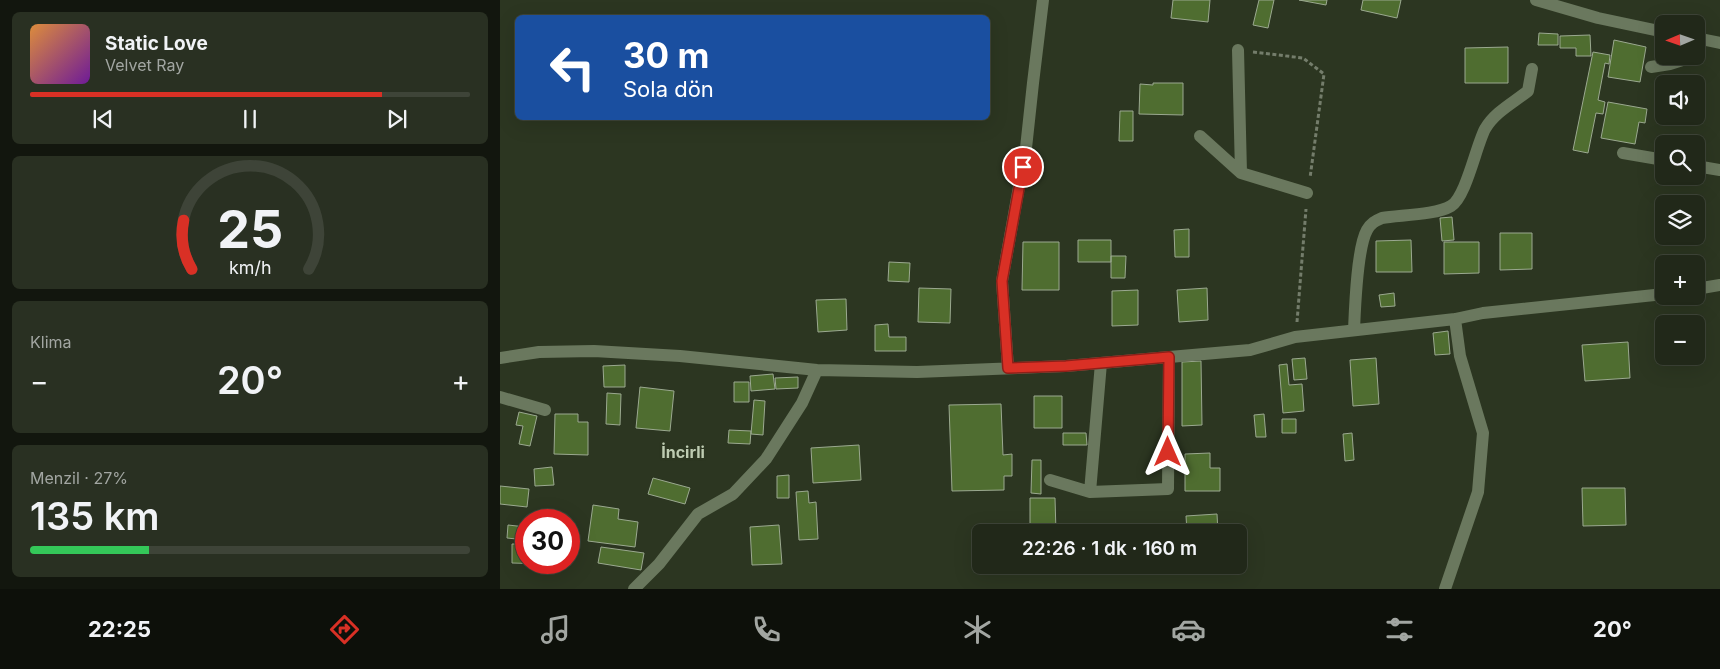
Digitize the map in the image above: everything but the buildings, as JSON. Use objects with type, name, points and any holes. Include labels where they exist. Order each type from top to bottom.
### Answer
[{"type":"street","points":[[1008,368],[1002,281],[1026,148],[1043,0]]},
{"type":"street","points":[[1536,0],[1598,18],[1655,30]]},
{"type":"street","points":[[1705,40],[1720,44]]},
{"type":"street","points":[[1238,50],[1241,173]]},
{"type":"street","points":[[1651,67],[1664,65]]},
{"type":"street","points":[[1354,330],[1359,269],[1366,231],[1373,222],[1382,218],[1452,206],[1462,194],[1485,130],[1495,115],[1528,91],[1532,69]]},
{"type":"street","points":[[1200,136],[1241,173],[1307,193]]},
{"type":"street","points":[[1623,153],[1655,158]]},
{"type":"street","points":[[1705,168],[1720,170]]},
{"type":"street","points":[[1705,288],[1720,285]]},
{"type":"street","points":[[500,358],[539,352],[594,351],[680,356],[817,370],[917,372],[1101,363],[1250,350],[1295,337],[1655,295]]},
{"type":"street","points":[[1445,589],[1478,492],[1483,433],[1460,356],[1455,319]]},
{"type":"street","points":[[1050,480],[1090,492],[1168,490],[1169,357]]},
{"type":"street","points":[[1090,492],[1101,363]]},
{"type":"street","points":[[634,589],[659,564],[698,514],[733,494],[766,459],[802,404],[817,370]]},
{"type":"street","points":[[500,397],[545,410]]},
{"type":"path","points":[[1238,50],[1303,58],[1324,74],[1313,165],[1307,193],[1295,337]]},
{"type":"district","name":"İncirli","points":[[683,452]]},
{"type":"route","points":[[1023,167],[1002,281],[1008,368],[1066,366],[1169,357],[1168,452]]}]
